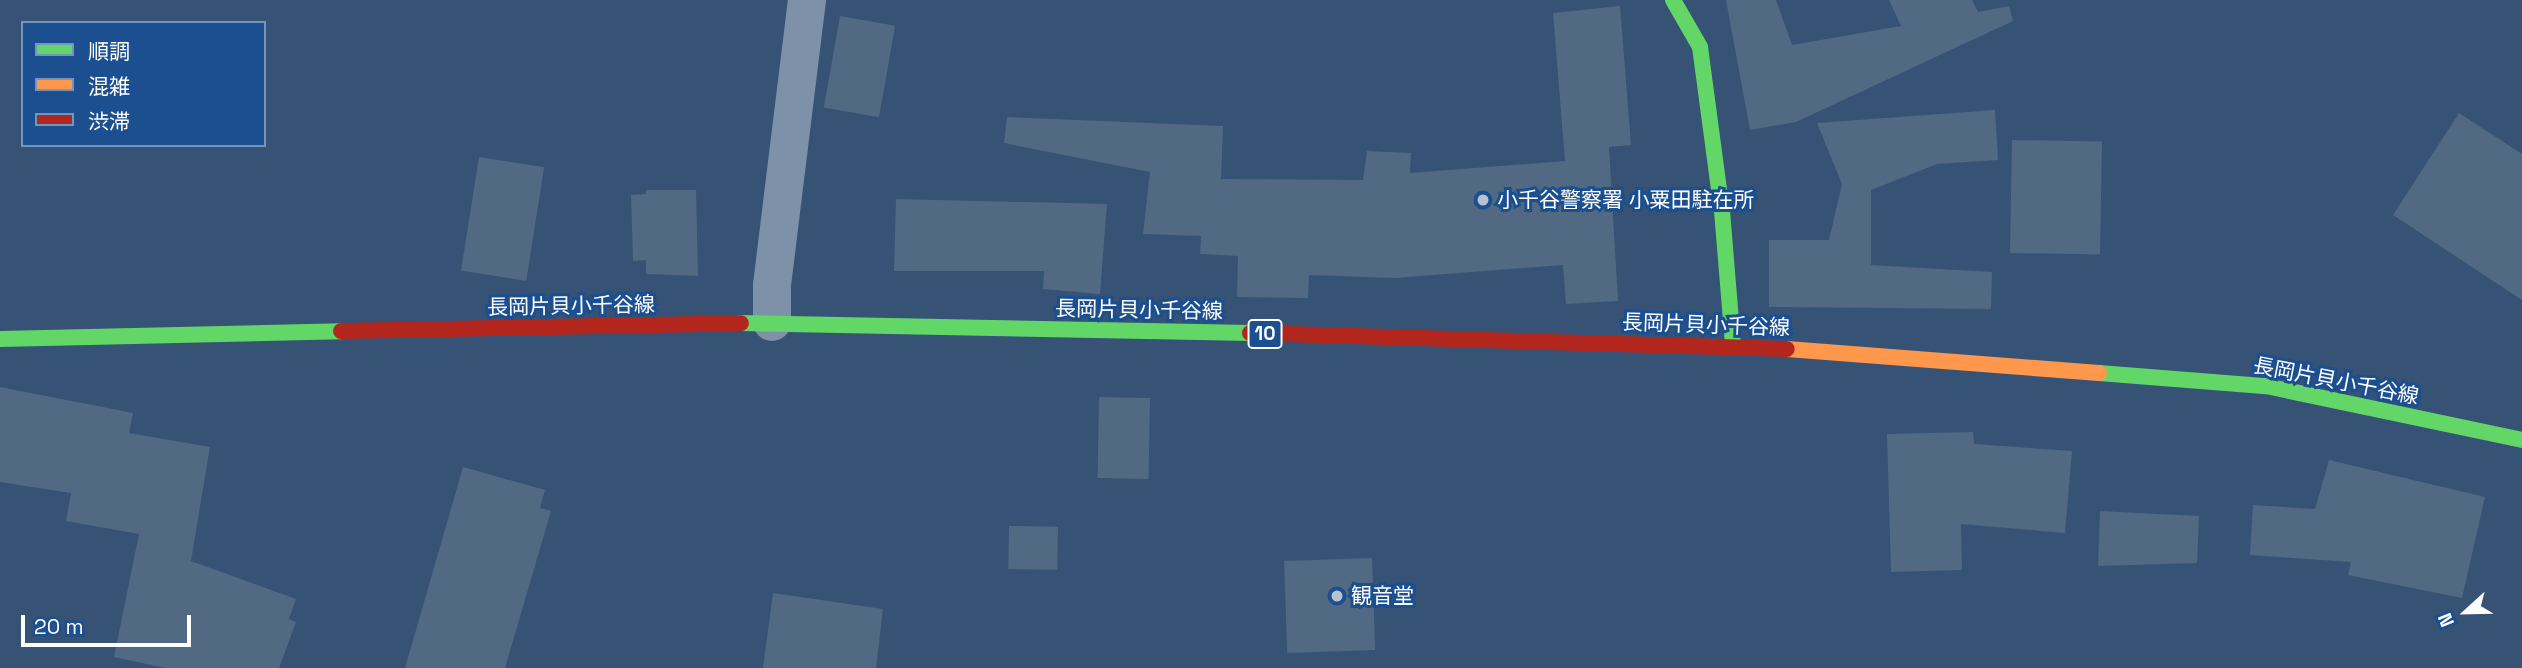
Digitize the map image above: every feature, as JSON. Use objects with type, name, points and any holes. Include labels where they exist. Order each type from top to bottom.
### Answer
[{"type":"main road","points":[[1673,0],[1700,47],[1722,211],[1733,345]]},
{"type":"main road","name":"長岡片貝小千谷線","points":[[0,339],[772,322],[1733,345],[2266,386],[2522,440]]},
{"type":"street","points":[[772,322],[772,285],[807,0]]},
{"type":"building","points":[[1726,0],[1776,0],[1792,45],[1901,26],[1889,0],[1972,0],[1978,12],[2009,6],[2013,21],[1796,122],[1750,130]]},
{"type":"building","points":[[1620,6],[1631,145],[1609,147],[1618,301],[1566,304],[1563,265],[1395,278],[1309,275],[1308,298],[1237,297],[1238,256],[1200,254],[1201,236],[1143,234],[1150,172],[1004,143],[1007,117],[1223,126],[1221,179],[1363,180],[1367,151],[1411,153],[1410,173],[1565,161],[1553,13]]},
{"type":"building","points":[[840,16],[895,26],[879,117],[824,108]]},
{"type":"building","points":[[1995,110],[1998,160],[1937,164],[1871,190],[1871,265],[1992,272],[1991,309],[1769,307],[1769,240],[1829,240],[1842,184],[1817,123]]},
{"type":"building","points":[[2459,113],[2522,154],[2522,300],[2393,215]]},
{"type":"building","points":[[2012,140],[2102,142],[2100,255],[2010,253]]},
{"type":"building","points":[[479,157],[544,167],[526,281],[461,271]]},
{"type":"building","points":[[646,190],[696,190],[698,276],[646,274],[646,260],[633,261],[631,195],[646,194]]},
{"type":"building","points":[[896,199],[1107,204],[1100,294],[1043,289],[1044,271],[894,271]]},
{"type":"building","points":[[0,387],[133,413],[129,433],[210,447],[191,561],[296,599],[289,619],[296,622],[279,668],[165,668],[114,657],[139,534],[66,521],[71,493],[0,482]]},
{"type":"building","points":[[1099,397],[1150,398],[1149,479],[1098,478]]},
{"type":"building","points":[[1973,432],[1974,444],[2072,451],[2065,533],[1961,524],[1962,570],[1891,572],[1887,434]]},
{"type":"building","points":[[2329,460],[2485,497],[2462,598],[2348,575],[2351,562],[2250,555],[2253,505],[2315,509]]},
{"type":"building","points":[[463,467],[545,490],[540,508],[551,511],[505,668],[405,668]]},
{"type":"building","points":[[2100,511],[2199,516],[2197,563],[2098,566]]},
{"type":"building","points":[[1009,526],[1058,527],[1057,570],[1008,569]]},
{"type":"building","name":"観音堂","points":[[1372,558],[1375,650],[1287,653],[1284,561]]},
{"type":"building","points":[[773,593],[883,609],[876,668],[763,668]]},
{"type":"traffic: fast","points":[[1673,0],[1700,47],[1722,211],[1733,345]]},
{"type":"traffic: fast","points":[[741,323],[1250,333]]},
{"type":"traffic: fast","points":[[0,339],[341,331]]},
{"type":"traffic: fast","points":[[2099,373],[2266,386],[2522,440]]},
{"type":"traffic: slow","points":[[1787,349],[2099,373]]},
{"type":"traffic: jam","points":[[341,331],[741,323]]},
{"type":"traffic: jam","points":[[1250,333],[1787,349]]},
{"type":"place","name":"小千谷警察署 小粟田駐在所","points":[[1483,200]]},
{"type":"place","name":"観音堂","points":[[1337,596]]}]
